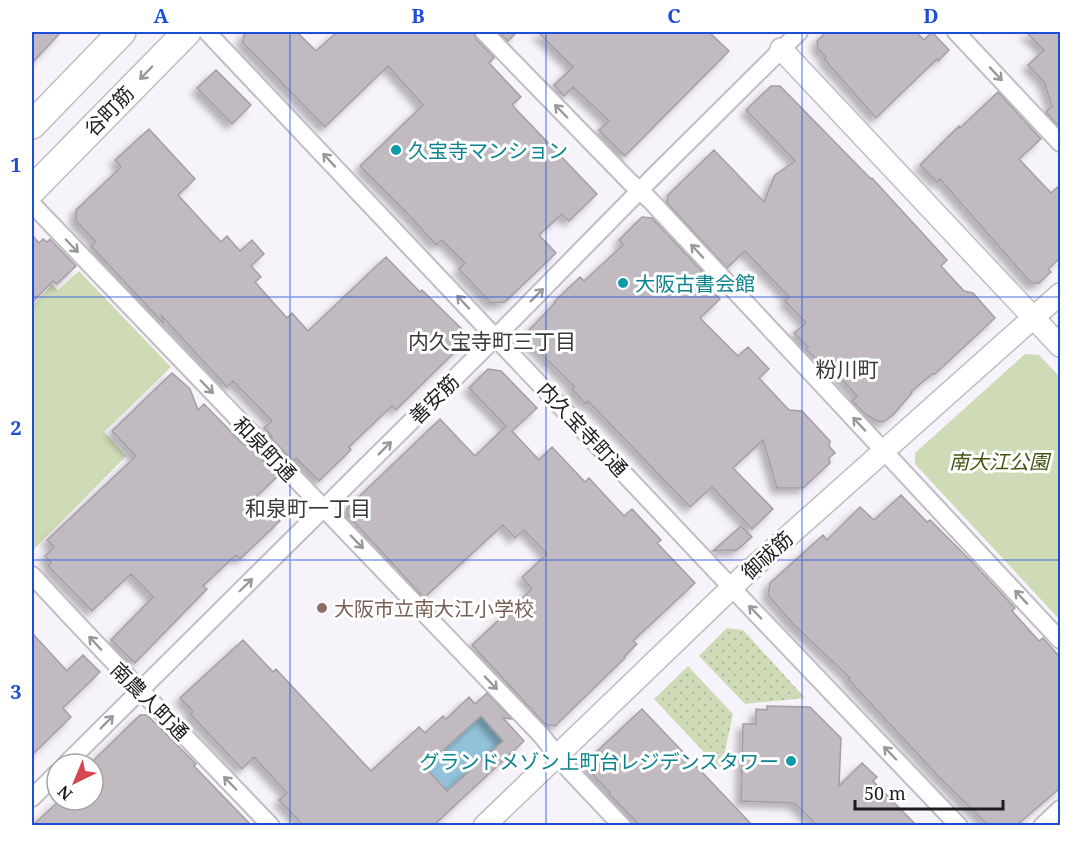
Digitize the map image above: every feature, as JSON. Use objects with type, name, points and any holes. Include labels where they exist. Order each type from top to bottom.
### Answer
[{"type":"main road","points":[[32,124],[122,32]]},
{"type":"main road","name":"谷町筋","points":[[32,190],[187,32]]},
{"type":"street","name":"内久宝寺町通","points":[[207,32],[959,825]]},
{"type":"street","points":[[484,32],[640,191],[1060,640]]},
{"type":"street","name":"善安筋","points":[[78,752],[324,509],[799,32]]},
{"type":"street","points":[[956,32],[1060,143]]},
{"type":"street","points":[[782,49],[1060,346]]},
{"type":"street","name":"和泉町通","points":[[32,204],[544,738],[556,755],[622,825]]},
{"type":"street","name":"御祓筋","points":[[484,825],[731,587],[1060,294]]},
{"type":"street","name":"南農人町通","points":[[32,575],[271,825]]},
{"type":"street","points":[[32,798],[45,785]]},
{"type":"street","points":[[1042,825],[1060,809]]},
{"type":"green space","points":[[79,271],[171,367],[104,432],[126,456],[32,551],[32,306],[52,285],[58,290]]},
{"type":"green space","name":"南大江公園","points":[[1025,354],[1039,355],[1060,377],[1060,620],[915,464],[915,453]]},
{"type":"green space","points":[[727,628],[743,630],[805,698],[745,704],[699,656]]},
{"type":"green space","points":[[688,666],[733,714],[721,770],[654,699]]},
{"type":"water","points":[[481,716],[503,741],[447,791],[425,767]]},
{"type":"building","points":[[32,32],[61,32],[32,63]]},
{"type":"building","points":[[244,32],[297,32],[316,51],[337,32],[474,32],[476,39],[494,58],[489,63],[521,97],[512,105],[597,194],[569,221],[562,214],[539,235],[556,253],[505,302],[491,303],[459,269],[465,263],[442,240],[436,245],[360,166],[423,105],[388,66],[325,127],[243,43]]},
{"type":"building","points":[[498,32],[517,32],[508,41]]},
{"type":"building","points":[[538,32],[709,32],[729,51],[625,156],[599,130],[609,121],[573,87],[564,96],[554,85],[573,67]]},
{"type":"building","points":[[826,32],[916,32],[924,40],[932,32],[949,50],[876,118],[824,59],[826,57],[818,49],[817,41]]},
{"type":"building","points":[[1026,32],[1060,32],[1060,122],[1057,125],[1046,112],[1052,106],[1044,82],[1028,65],[1044,50]]},
{"type":"building","points":[[216,70],[251,105],[232,124],[197,88]]},
{"type":"building","points":[[771,86],[780,86],[872,178],[947,260],[941,266],[964,291],[973,293],[995,318],[935,374],[911,392],[893,415],[883,422],[865,414],[852,401],[857,396],[828,364],[824,368],[806,349],[808,347],[794,333],[806,323],[785,301],[789,297],[745,251],[727,268],[667,203],[668,195],[714,150],[764,202],[775,175],[795,161],[746,110]]},
{"type":"building","points":[[998,92],[1041,139],[1019,159],[1051,193],[1060,185],[1060,258],[1048,269],[1051,272],[1039,283],[1031,283],[940,179],[937,182],[920,165],[959,126],[960,128]]},
{"type":"building","points":[[149,129],[195,179],[178,195],[221,242],[227,236],[240,251],[252,240],[264,254],[251,266],[261,277],[255,282],[287,318],[292,313],[308,331],[386,257],[420,292],[422,290],[464,331],[463,344],[396,410],[392,406],[349,447],[351,450],[319,481],[296,458],[293,461],[270,437],[272,436],[264,428],[272,421],[233,381],[227,387],[161,315],[164,324],[91,246],[96,242],[76,221],[76,210],[121,167],[115,160]]},
{"type":"building","points":[[642,217],[652,218],[712,282],[708,286],[720,299],[700,318],[738,356],[748,347],[769,369],[759,378],[789,410],[802,411],[830,441],[829,446],[835,453],[829,458],[830,463],[803,488],[777,488],[763,440],[733,468],[773,509],[752,529],[712,487],[690,507],[588,401],[586,404],[572,389],[574,386],[529,342],[529,330],[554,302],[580,277],[584,281],[623,245],[619,240]]},
{"type":"building","points":[[32,235],[39,243],[43,239],[47,242],[50,239],[76,266],[57,284],[53,281],[32,303]]},
{"type":"building","points":[[488,369],[501,371],[537,408],[512,431],[539,460],[552,447],[585,482],[589,478],[624,516],[632,509],[661,540],[657,543],[695,583],[633,641],[637,644],[625,658],[555,726],[545,724],[472,645],[532,589],[522,577],[547,554],[524,530],[515,538],[503,525],[424,598],[347,514],[347,508],[440,419],[475,456],[506,426],[469,388]]},
{"type":"building","points":[[172,373],[190,389],[198,410],[204,404],[278,476],[256,497],[280,521],[240,559],[236,555],[203,586],[207,589],[135,663],[111,640],[153,597],[131,574],[92,611],[48,566],[51,563],[45,556],[54,547],[47,540],[136,456],[112,431]]},
{"type":"building","points":[[901,495],[974,564],[1015,608],[1012,611],[1039,641],[1043,638],[1060,657],[1060,788],[1017,825],[988,825],[938,776],[848,679],[850,678],[793,624],[768,595],[770,583],[823,535],[827,540],[860,507],[874,520]]},
{"type":"building","points":[[741,526],[752,537],[737,550],[713,551]]},
{"type":"building","points":[[32,633],[67,671],[83,655],[100,672],[63,708],[71,717],[32,755]]},
{"type":"building","points":[[243,640],[273,672],[276,669],[371,771],[419,727],[425,733],[443,716],[446,719],[469,697],[475,704],[487,693],[512,719],[503,718],[524,741],[434,825],[303,825],[279,800],[287,793],[254,757],[242,769],[190,714],[193,711],[180,698]],"holes":[[[481,716],[503,741],[447,791],[425,767]]]},
{"type":"building","name":"グランドメゾン上町台レジデンスタワー","points":[[767,706],[810,707],[841,738],[839,786],[862,763],[877,777],[873,781],[916,825],[817,825],[794,803],[741,801],[743,724],[756,724],[756,709],[767,710]]},
{"type":"building","points":[[642,709],[752,825],[640,825],[609,794],[588,769],[590,758]]},
{"type":"building","points":[[140,715],[147,715],[196,764],[194,766],[251,825],[33,825],[47,812],[105,812],[105,752],[102,752]]},
{"type":"place","name":"久宝寺マンション","points":[[396,150]]},
{"type":"place","name":"大阪古書会館","points":[[623,283]]},
{"type":"place","name":"大阪市立南大江小学校","points":[[322,608]]},
{"type":"place","name":"グランドメゾン上町台レジデンスタワー","points":[[791,761]]},
{"type":"district","name":"内久宝寺町三丁目","points":[[492,341]]},
{"type":"district","name":"粉川町","points":[[847,369]]},
{"type":"district","name":"和泉町一丁目","points":[[308,508]]}]
